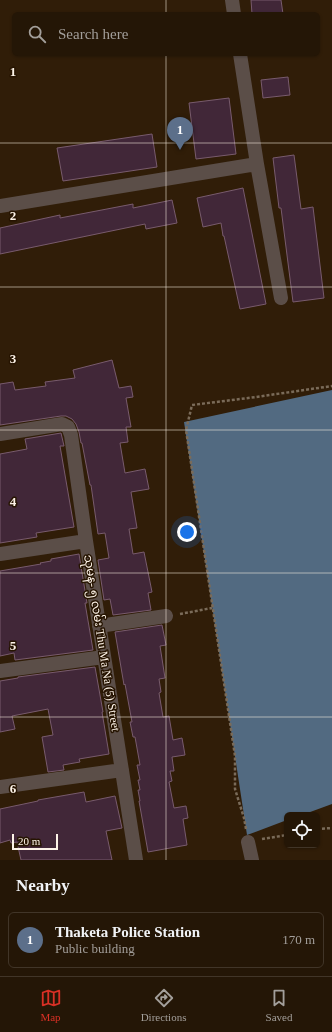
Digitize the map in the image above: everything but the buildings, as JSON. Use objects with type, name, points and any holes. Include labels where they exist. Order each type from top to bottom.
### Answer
[{"type":"street","points":[[232,0],[234,12]]},
{"type":"street","points":[[240,56],[257,164],[281,298]]},
{"type":"street","points":[[0,206],[257,164]]},
{"type":"street","name":"သုမန- ၅ လမ်း Thu Ma Na (5) Street","points":[[0,434],[62,424],[68,427],[71,435],[86,542],[136,860]]},
{"type":"street","points":[[0,554],[86,542]]},
{"type":"street","points":[[99,626],[166,616]]},
{"type":"street","points":[[0,671],[104,657]]},
{"type":"street","points":[[0,787],[122,770]]},
{"type":"street","points":[[248,842],[252,860]]},
{"type":"path","points":[[284,836],[248,842],[244,818],[235,789],[235,756],[186,430],[192,405],[332,386]]},
{"type":"path","points":[[166,616],[212,608]]},
{"type":"path","points":[[320,829],[332,828]]},
{"type":"water","points":[[332,390],[332,804],[310,812],[284,812],[284,821],[247,835],[184,422]]},
{"type":"place","name":"Thaketa Police Station","points":[[180,150]]}]
